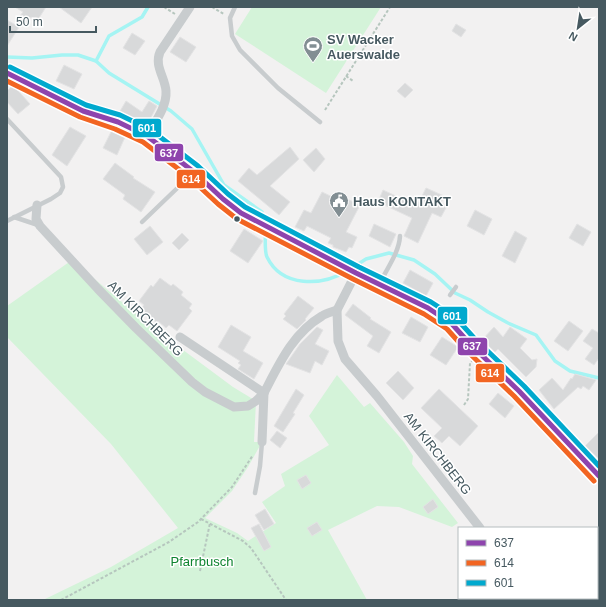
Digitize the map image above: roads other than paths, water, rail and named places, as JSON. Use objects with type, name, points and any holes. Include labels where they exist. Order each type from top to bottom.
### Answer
[{"type":"main road","points":[[7,73],[17,76],[82,111],[118,122],[147,136],[194,172],[241,213],[352,271],[428,308],[452,324],[480,354],[519,391],[599,476]]},
{"type":"street","points":[[147,136],[162,111],[166,100],[166,89],[157,59],[160,52],[190,7]]},
{"type":"street","points":[[38,206],[36,219],[40,226]]},
{"type":"street","name":"AM KIRCHBERG","points":[[40,226],[136,328],[199,387],[234,407],[248,406],[256,401],[264,393],[287,349],[306,328],[322,316],[337,310]]},
{"type":"street","name":"AM KIRCHBERG","points":[[352,271],[337,310],[338,341],[345,359],[377,396],[479,527]]},
{"type":"street","name":"AM KIRCHBERG","points":[[180,337],[264,393]]},
{"type":"street","name":"AM KIRCHBERG","points":[[262,440],[264,393]]},
{"type":"lane","points":[[235,7],[230,18],[232,36],[240,50],[278,88],[320,122]]},
{"type":"lane","points":[[7,119],[61,177],[63,182],[63,187],[60,193],[38,206],[7,221]]},
{"type":"lane","points":[[142,222],[194,172]]},
{"type":"lane","points":[[14,217],[40,226]]},
{"type":"lane","points":[[380,285],[386,270],[394,257],[399,244],[400,236]]},
{"type":"lane","points":[[450,295],[456,287]]},
{"type":"lane","points":[[255,493],[260,466],[262,440]]},
{"type":"waterway","points":[[96,61],[109,36],[142,17],[148,7]]},
{"type":"waterway","points":[[7,57],[32,58],[78,55],[96,61],[109,73],[171,111],[192,129],[224,185],[262,212],[264,221]]},
{"type":"waterway","points":[[265,229],[267,257],[274,267],[282,274],[292,279],[315,281],[326,280],[347,271]]},
{"type":"waterway","points":[[352,268],[366,259],[389,253],[414,260],[435,274],[455,293],[470,300],[508,323],[536,335],[555,361],[570,371],[599,378]]},
{"type":"place","name":"SV Wacker Auerswalde","points":[[313,63]]},
{"type":"place","name":"Haus KONTAKT","points":[[339,218]]},
{"type":"park label","name":"Pfarrbusch","points":[[202,561]]}]
